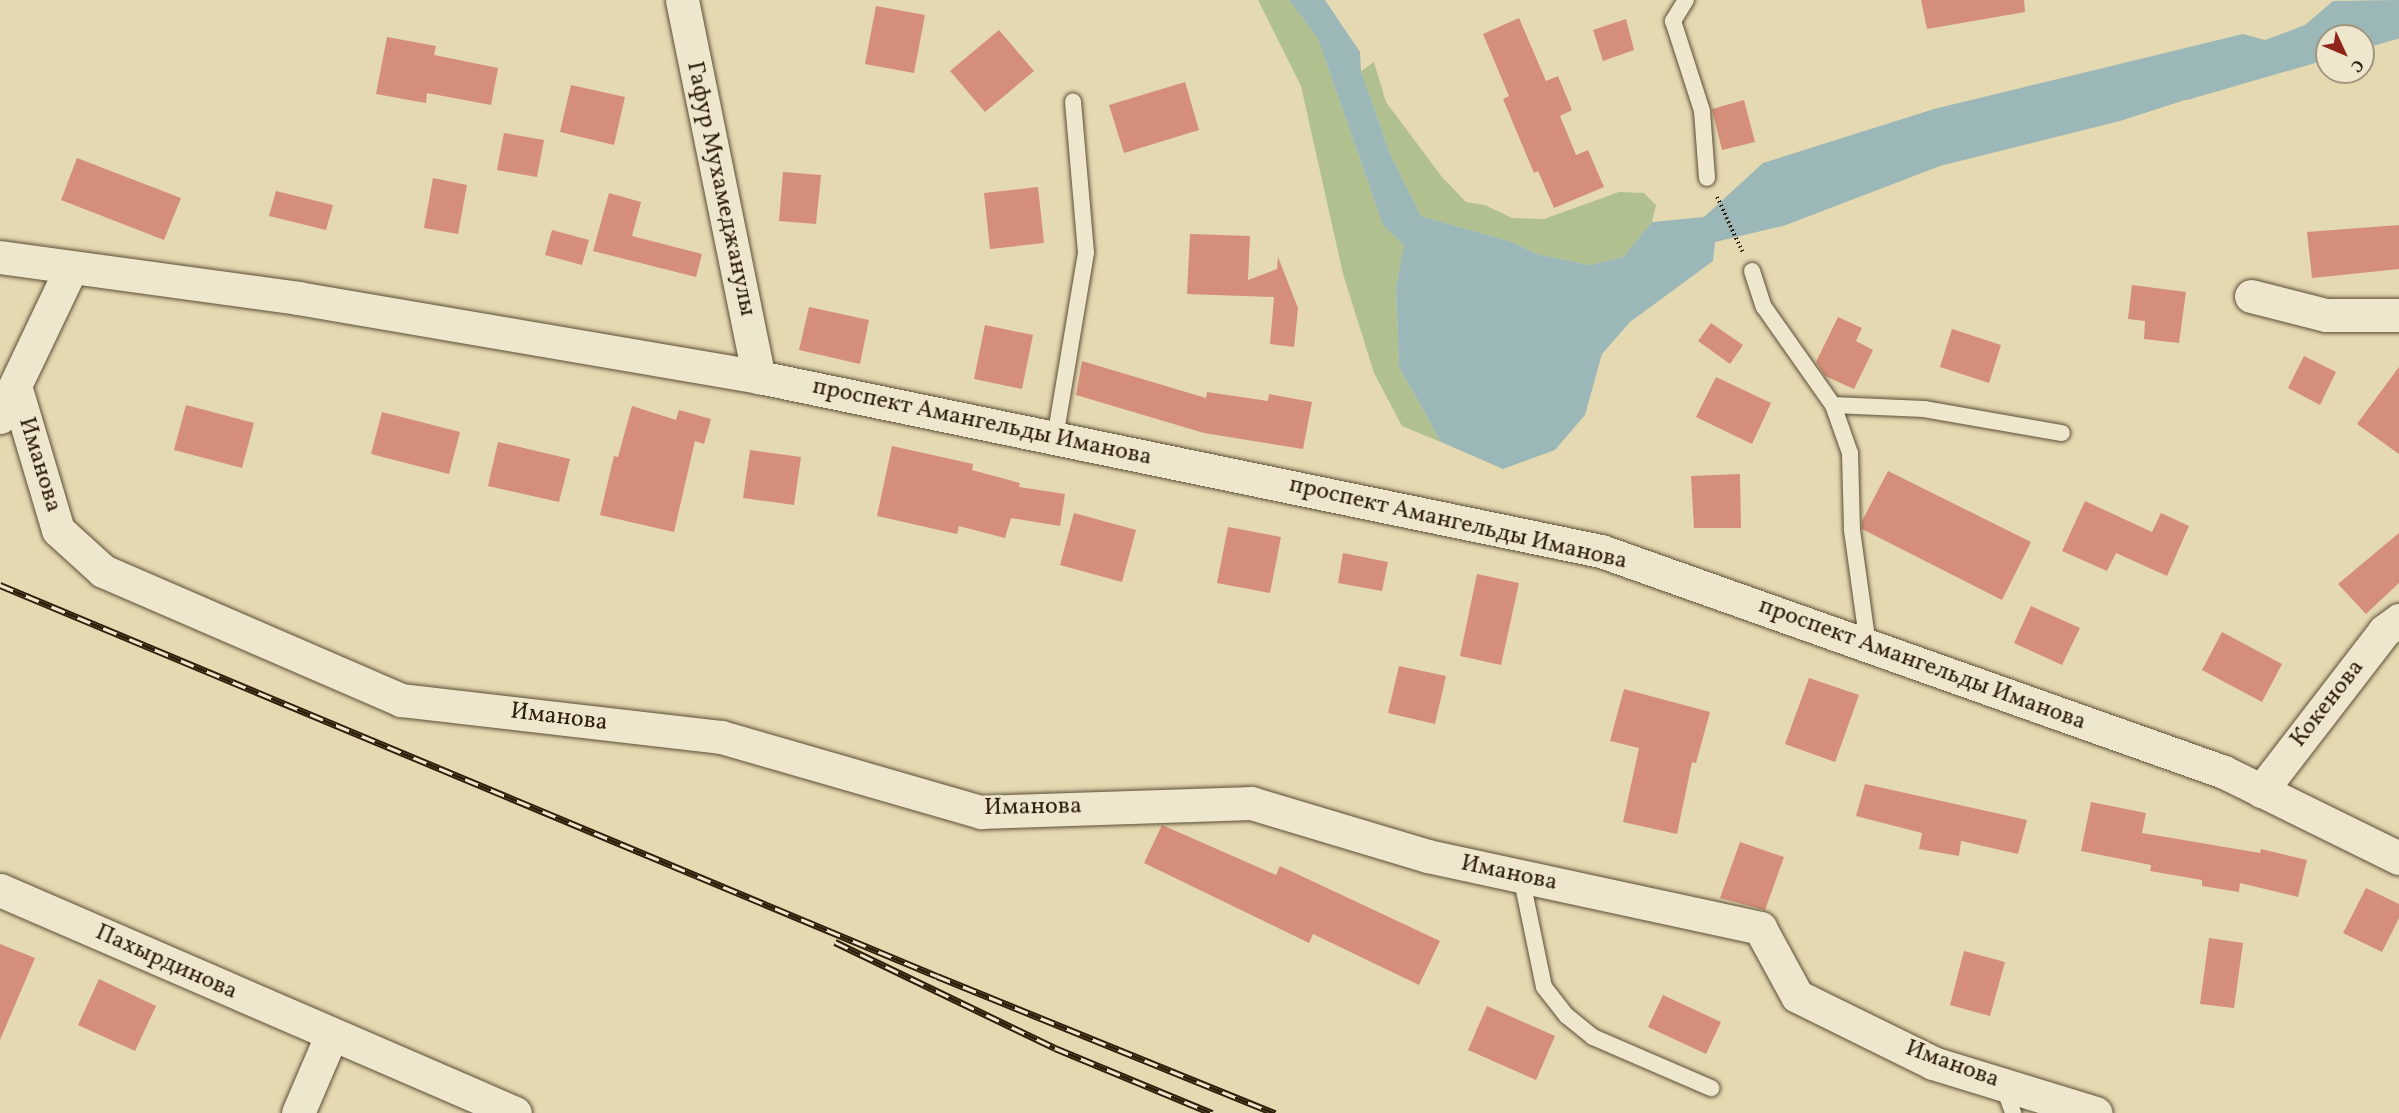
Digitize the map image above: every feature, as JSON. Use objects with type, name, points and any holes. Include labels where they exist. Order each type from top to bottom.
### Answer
[{"type":"street","name":"Гафур Мухамеджанулы","points":[[682,0],[759,377]]},
{"type":"street","points":[[0,257],[70,270],[298,298],[759,377]]},
{"type":"street","points":[[0,417],[16,389],[70,270]]},
{"type":"street","points":[[2251,296],[2326,315],[2399,315]]},
{"type":"street","name":"проспект Амангельды Иманова","points":[[759,377],[1601,551],[2223,772],[2399,858]]},
{"type":"street","name":"Иманова","points":[[16,389],[58,530],[103,571],[401,700],[721,737],[981,812],[1251,803],[1428,856],[1760,928],[1797,996],[2008,1099],[2096,1113]]},
{"type":"street","name":"Кокенова","points":[[2261,791],[2384,631],[2399,620]]},
{"type":"street","name":"Пахырдинова","points":[[0,890],[331,1036],[514,1113]]},
{"type":"street","points":[[298,1113],[331,1036]]},
{"type":"lane","points":[[1686,0],[1673,21],[1702,111],[1707,178]]},
{"type":"lane","points":[[1055,438],[1086,253],[1073,102]]},
{"type":"lane","points":[[1752,272],[1764,307],[1833,405],[1850,453],[1852,530],[1868,646]]},
{"type":"lane","points":[[1833,405],[1924,409],[2062,433]]},
{"type":"lane","points":[[1521,876],[1545,987],[1567,1016],[1593,1037],[1711,1088]]},
{"type":"path","points":[[1707,178],[1752,272]]},
{"type":"green space","points":[[1258,0],[1289,0],[1318,39],[1383,225],[1404,245],[1396,288],[1399,367],[1441,442],[1402,426],[1374,373],[1343,274],[1301,86]]},
{"type":"green space","points":[[1374,62],[1386,102],[1442,177],[1466,202],[1485,205],[1512,218],[1544,219],[1619,192],[1644,193],[1656,205],[1652,222],[1623,257],[1590,265],[1537,254],[1512,242],[1421,216],[1391,156],[1361,71]]},
{"type":"water","points":[[1289,0],[1325,0],[1360,52],[1361,71],[1391,156],[1421,216],[1512,242],[1537,254],[1590,265],[1623,257],[1652,222],[1704,217],[1763,163],[1934,109],[2243,34],[2265,40],[2305,25],[2333,1],[2399,0],[2399,19],[2375,24],[2315,24],[2315,38],[2233,67],[2182,101],[2120,121],[1940,166],[1786,225],[1715,242],[1713,261],[1630,322],[1602,354],[1585,415],[1555,450],[1503,469],[1441,442],[1399,367],[1396,288],[1404,245],[1383,225],[1318,39]]},
{"type":"building","points":[[1921,0],[2024,0],[2025,12],[1927,29]]},
{"type":"building","points":[[876,6],[925,15],[914,73],[865,64]]},
{"type":"building","points":[[1519,18],[1546,81],[1558,76],[1572,110],[1560,116],[1576,155],[1588,150],[1604,187],[1554,208],[1538,171],[1534,173],[1503,99],[1509,96],[1483,34]]},
{"type":"building","points":[[1626,19],[1634,50],[1603,61],[1593,30]]},
{"type":"building","points":[[999,30],[1034,71],[985,112],[950,71]]},
{"type":"building","points":[[387,37],[436,46],[434,55],[498,68],[491,105],[427,93],[426,103],[376,94]]},
{"type":"building","points":[[1185,82],[1199,130],[1124,153],[1109,105]]},
{"type":"building","points":[[571,85],[625,97],[614,145],[560,132]]},
{"type":"building","points":[[1744,100],[1755,142],[1722,150],[1712,109]]},
{"type":"building","points":[[504,133],[544,140],[537,177],[497,170]]},
{"type":"building","points":[[77,158],[181,198],[164,240],[61,200]]},
{"type":"building","points":[[783,172],[821,175],[816,224],[779,221]]},
{"type":"building","points":[[433,178],[467,185],[458,234],[424,228]]},
{"type":"building","points":[[1038,187],[1044,243],[990,249],[984,193]]},
{"type":"building","points":[[276,191],[333,205],[326,230],[269,216]]},
{"type":"building","points":[[609,193],[641,202],[632,236],[702,254],[696,277],[593,251]]},
{"type":"building","points":[[2399,225],[2399,269],[2312,278],[2307,232]]},
{"type":"building","points":[[552,230],[589,240],[582,265],[545,255]]},
{"type":"building","points":[[1190,234],[1250,236],[1248,280],[1277,269],[1278,257],[1298,308],[1294,347],[1270,344],[1274,297],[1187,294]]},
{"type":"building","points":[[2132,285],[2186,292],[2179,343],[2144,339],[2145,321],[2128,319]]},
{"type":"building","points":[[809,307],[869,320],[860,364],[799,350]]},
{"type":"building","points":[[1838,317],[1862,328],[1856,341],[1873,350],[1854,389],[1825,376],[1816,362]]},
{"type":"building","points":[[1711,323],[1743,345],[1730,364],[1698,341]]},
{"type":"building","points":[[985,325],[1033,335],[1022,389],[974,379]]},
{"type":"building","points":[[1952,329],[2001,345],[1989,383],[1940,367]]},
{"type":"building","points":[[2304,356],[2336,372],[2320,405],[2288,388]]},
{"type":"building","points":[[1082,361],[1206,398],[1207,392],[1268,401],[1269,394],[1312,402],[1303,449],[1204,433],[1076,395]]},
{"type":"building","points":[[2399,367],[2399,454],[2357,424]]},
{"type":"building","points":[[1716,377],[1771,403],[1752,444],[1696,417]]},
{"type":"building","points":[[186,405],[254,423],[242,468],[174,450]]},
{"type":"building","points":[[632,406],[676,420],[679,410],[711,419],[704,444],[695,441],[674,532],[600,515],[614,456],[618,457]]},
{"type":"building","points":[[382,412],[460,432],[449,474],[371,454]]},
{"type":"building","points":[[498,442],[570,459],[559,502],[488,486]]},
{"type":"building","points":[[892,446],[973,464],[972,470],[1020,483],[1019,487],[1065,494],[1060,526],[1011,518],[1005,538],[959,526],[957,534],[877,516]]},
{"type":"building","points":[[750,450],[801,457],[794,505],[743,498]]},
{"type":"building","points":[[1888,471],[2031,542],[2002,600],[1862,529],[1862,521]]},
{"type":"building","points":[[1740,474],[1741,528],[1694,528],[1691,476]]},
{"type":"building","points":[[2085,501],[2152,532],[2161,513],[2189,526],[2167,576],[2116,553],[2107,571],[2062,551]]},
{"type":"building","points":[[1074,513],[1136,530],[1122,582],[1060,565]]},
{"type":"building","points":[[1228,527],[1281,537],[1270,593],[1217,583]]},
{"type":"building","points":[[2399,533],[2399,583],[2366,614],[2338,584]]},
{"type":"building","points":[[1343,553],[1388,562],[1382,591],[1338,583]]},
{"type":"building","points":[[1477,574],[1519,583],[1501,665],[1460,656]]},
{"type":"building","points":[[2031,606],[2080,628],[2062,665],[2014,643]]},
{"type":"building","points":[[2222,632],[2282,664],[2262,702],[2202,670]]},
{"type":"building","points":[[1399,666],[1446,676],[1435,724],[1388,713]]},
{"type":"building","points":[[1809,678],[1859,695],[1835,762],[1785,744]]},
{"type":"building","points":[[1624,689],[1710,712],[1696,763],[1692,762],[1677,834],[1623,822],[1639,748],[1610,741]]},
{"type":"building","points":[[1865,784],[2027,820],[2018,854],[1961,841],[1959,856],[1919,849],[1922,833],[1856,816]]},
{"type":"building","points":[[2091,802],[2146,813],[2142,833],[2260,853],[2261,849],[2307,860],[2298,897],[2240,883],[2239,892],[2202,886],[2202,880],[2150,871],[2151,865],[2081,851]]},
{"type":"building","points":[[1162,825],[1276,875],[1280,866],[1440,941],[1419,985],[1313,934],[1309,943],[1144,863]]},
{"type":"building","points":[[1740,842],[1784,857],[1765,910],[1720,898]]},
{"type":"building","points":[[2366,888],[2399,904],[2399,918],[2382,952],[2343,933]]},
{"type":"building","points":[[2209,938],[2243,943],[2234,1008],[2200,1004]]},
{"type":"building","points":[[0,944],[35,958],[0,1040]]},
{"type":"building","points":[[1964,951],[2005,962],[1990,1016],[1950,1005]]},
{"type":"building","points":[[99,979],[156,1006],[135,1051],[78,1025]]},
{"type":"building","points":[[1663,995],[1721,1022],[1706,1054],[1648,1027]]},
{"type":"building","points":[[1487,1006],[1555,1036],[1536,1080],[1468,1050]]},
{"type":"waterway","points":[[2375,31],[2399,24]]},
{"type":"waterway","points":[[2185,86],[2315,48]]},
{"type":"railway","points":[[0,585],[937,976],[1275,1113]]},
{"type":"railway","points":[[835,942],[1055,1048],[1212,1113]]}]
